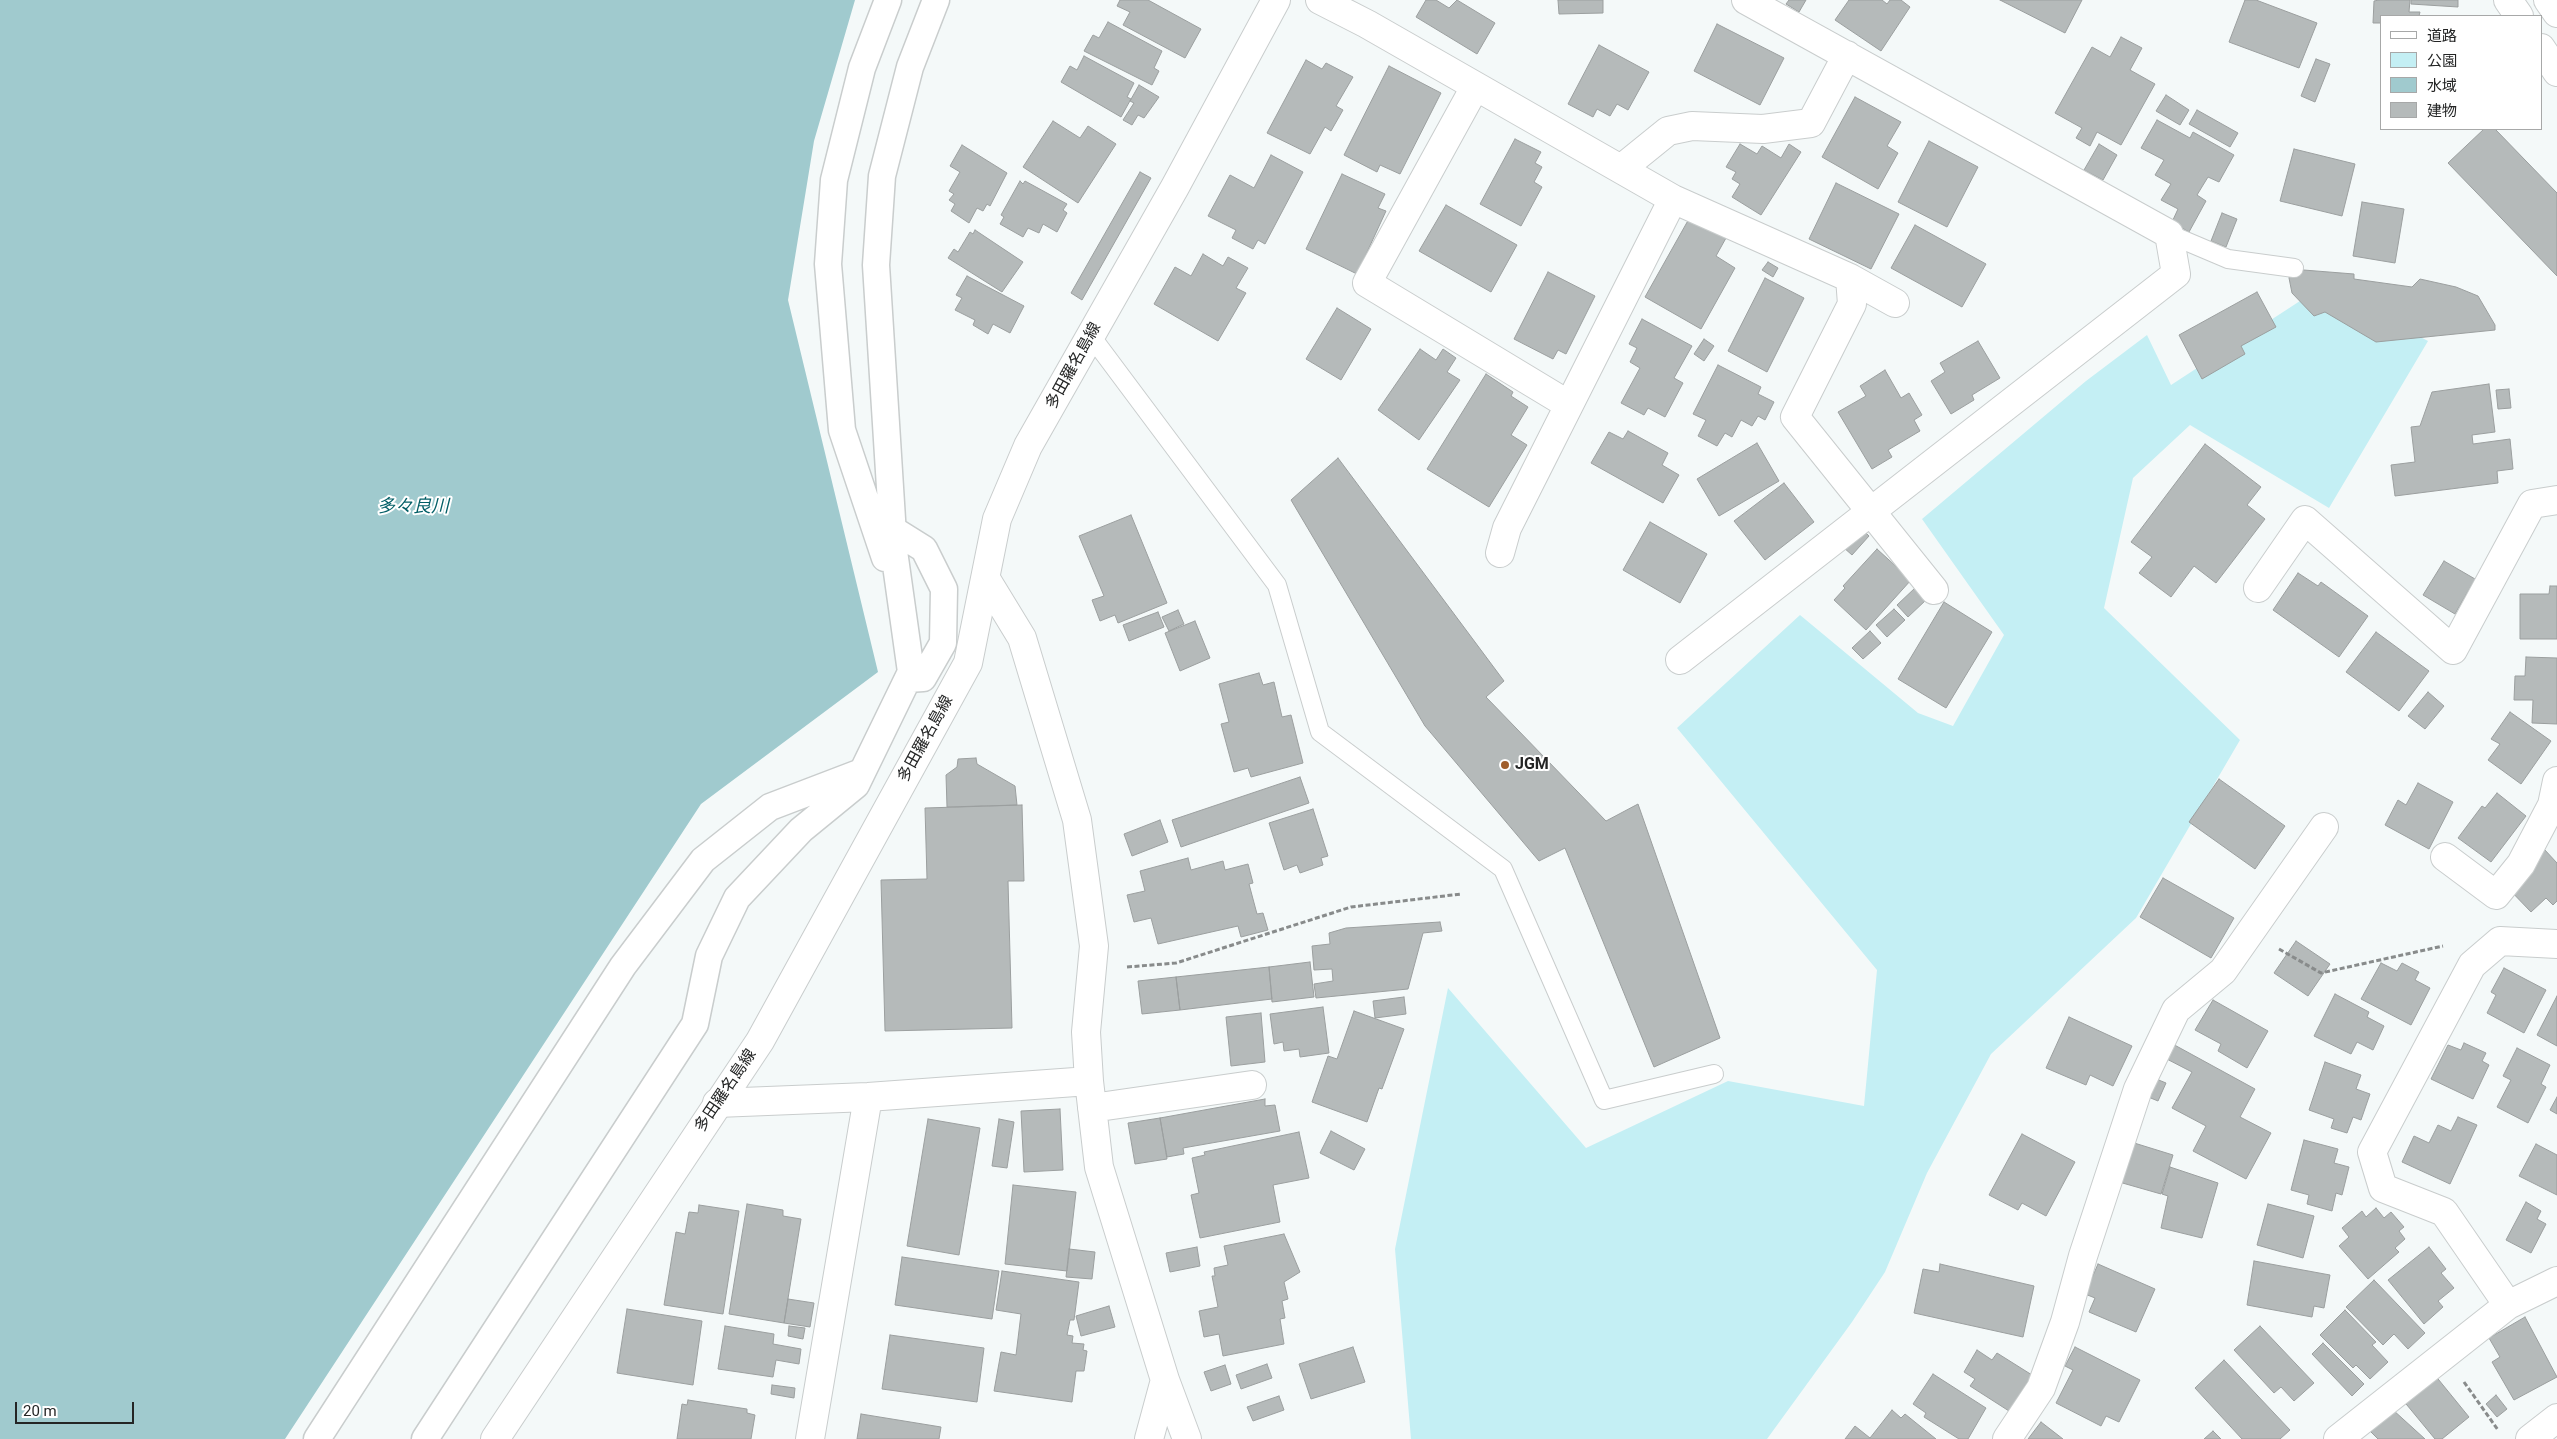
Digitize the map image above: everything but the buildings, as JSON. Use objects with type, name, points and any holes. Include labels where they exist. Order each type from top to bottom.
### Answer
[{"type":"street","points":[[888,0],[862,68],[834,180],[828,264],[842,430],[902,608]]},
{"type":"street","points":[[425,1439],[695,1024],[709,956],[738,898],[801,830],[856,785],[911,672],[892,529],[876,265],[882,176],[910,67],[936,0]]},
{"type":"street","name":"多田羅名島線","points":[[495,1439],[760,1041],[968,662],[997,518],[1028,446],[1091,336],[1276,0]]},
{"type":"street","points":[[1680,660],[2176,274],[2170,234],[1746,0]]},
{"type":"street","points":[[2508,0],[2518,15]]},
{"type":"street","points":[[2548,0],[2557,13]]},
{"type":"street","points":[[1330,2],[1673,199],[1850,278],[1895,303]]},
{"type":"street","points":[[2542,50],[2557,72]]},
{"type":"street","points":[[1621,169],[1668,131],[1692,126],[1763,129],[1811,123],[1847,55]]},
{"type":"street","points":[[1475,87],[1367,284],[1569,405]]},
{"type":"street","points":[[1500,553],[1507,528],[1673,199]]},
{"type":"street","points":[[1850,278],[1852,304],[1795,417],[1934,590]]},
{"type":"street","points":[[2258,588],[2305,520],[2453,650],[2532,504],[2557,500]]},
{"type":"street","points":[[892,529],[924,549],[944,589],[944,643],[923,678],[908,679]]},
{"type":"street","points":[[986,578],[1022,638],[1077,820],[1094,946],[1086,1032],[1089,1081],[1099,1167],[1165,1380],[1187,1439]]},
{"type":"street","points":[[317,1439],[623,966],[702,860],[770,807],[862,772]]},
{"type":"street","points":[[2445,857],[2496,895],[2520,864],[2552,805],[2557,781]]},
{"type":"street","points":[[2007,1439],[2041,1388],[2065,1322],[2083,1256],[2138,1089],[2176,1010],[2223,971],[2324,827]]},
{"type":"street","points":[[2508,1305],[2444,1212],[2383,1188],[2372,1152],[2472,965],[2500,941],[2557,944]]},
{"type":"street","points":[[717,1103],[868,1097],[1089,1081]]},
{"type":"street","points":[[1092,1108],[1252,1085]]},
{"type":"street","points":[[810,1439],[868,1097]]},
{"type":"street","points":[[2338,1439],[2508,1305],[2557,1281]]},
{"type":"street","points":[[1149,1439],[1165,1380]]},
{"type":"street","points":[[2530,1439],[2557,1418]]},
{"type":"lane","points":[[2170,234],[2228,259],[2294,268]]},
{"type":"lane","points":[[1091,336],[1277,585],[1320,732],[1503,869],[1604,1100],[1714,1074]]},
{"type":"path","points":[[1091,970],[1176,962],[1351,907],[1462,894]]},
{"type":"path","points":[[2250,932],[2321,974],[2449,944]]},
{"type":"path","points":[[2445,1355],[2498,1431]]},
{"type":"green space","points":[[2323,286],[2428,341],[2329,508],[2190,425],[2133,478],[2104,608],[2240,740],[2136,918],[1991,1054],[1927,1173],[1885,1272],[1852,1322],[1767,1439],[1411,1439],[1395,1249],[1448,988],[1586,1148],[1728,1081],[1864,1106],[1877,970],[1677,728],[1800,615],[1918,713],[1953,726],[2004,635],[1922,519],[2086,381],[2147,335],[2171,385]]},
{"type":"water","name":"多々良川","points":[[0,0],[855,0],[814,141],[788,300],[878,672],[701,804],[285,1439],[0,1439]]},
{"type":"place","name":"JGM","points":[[1505,765]]}]
